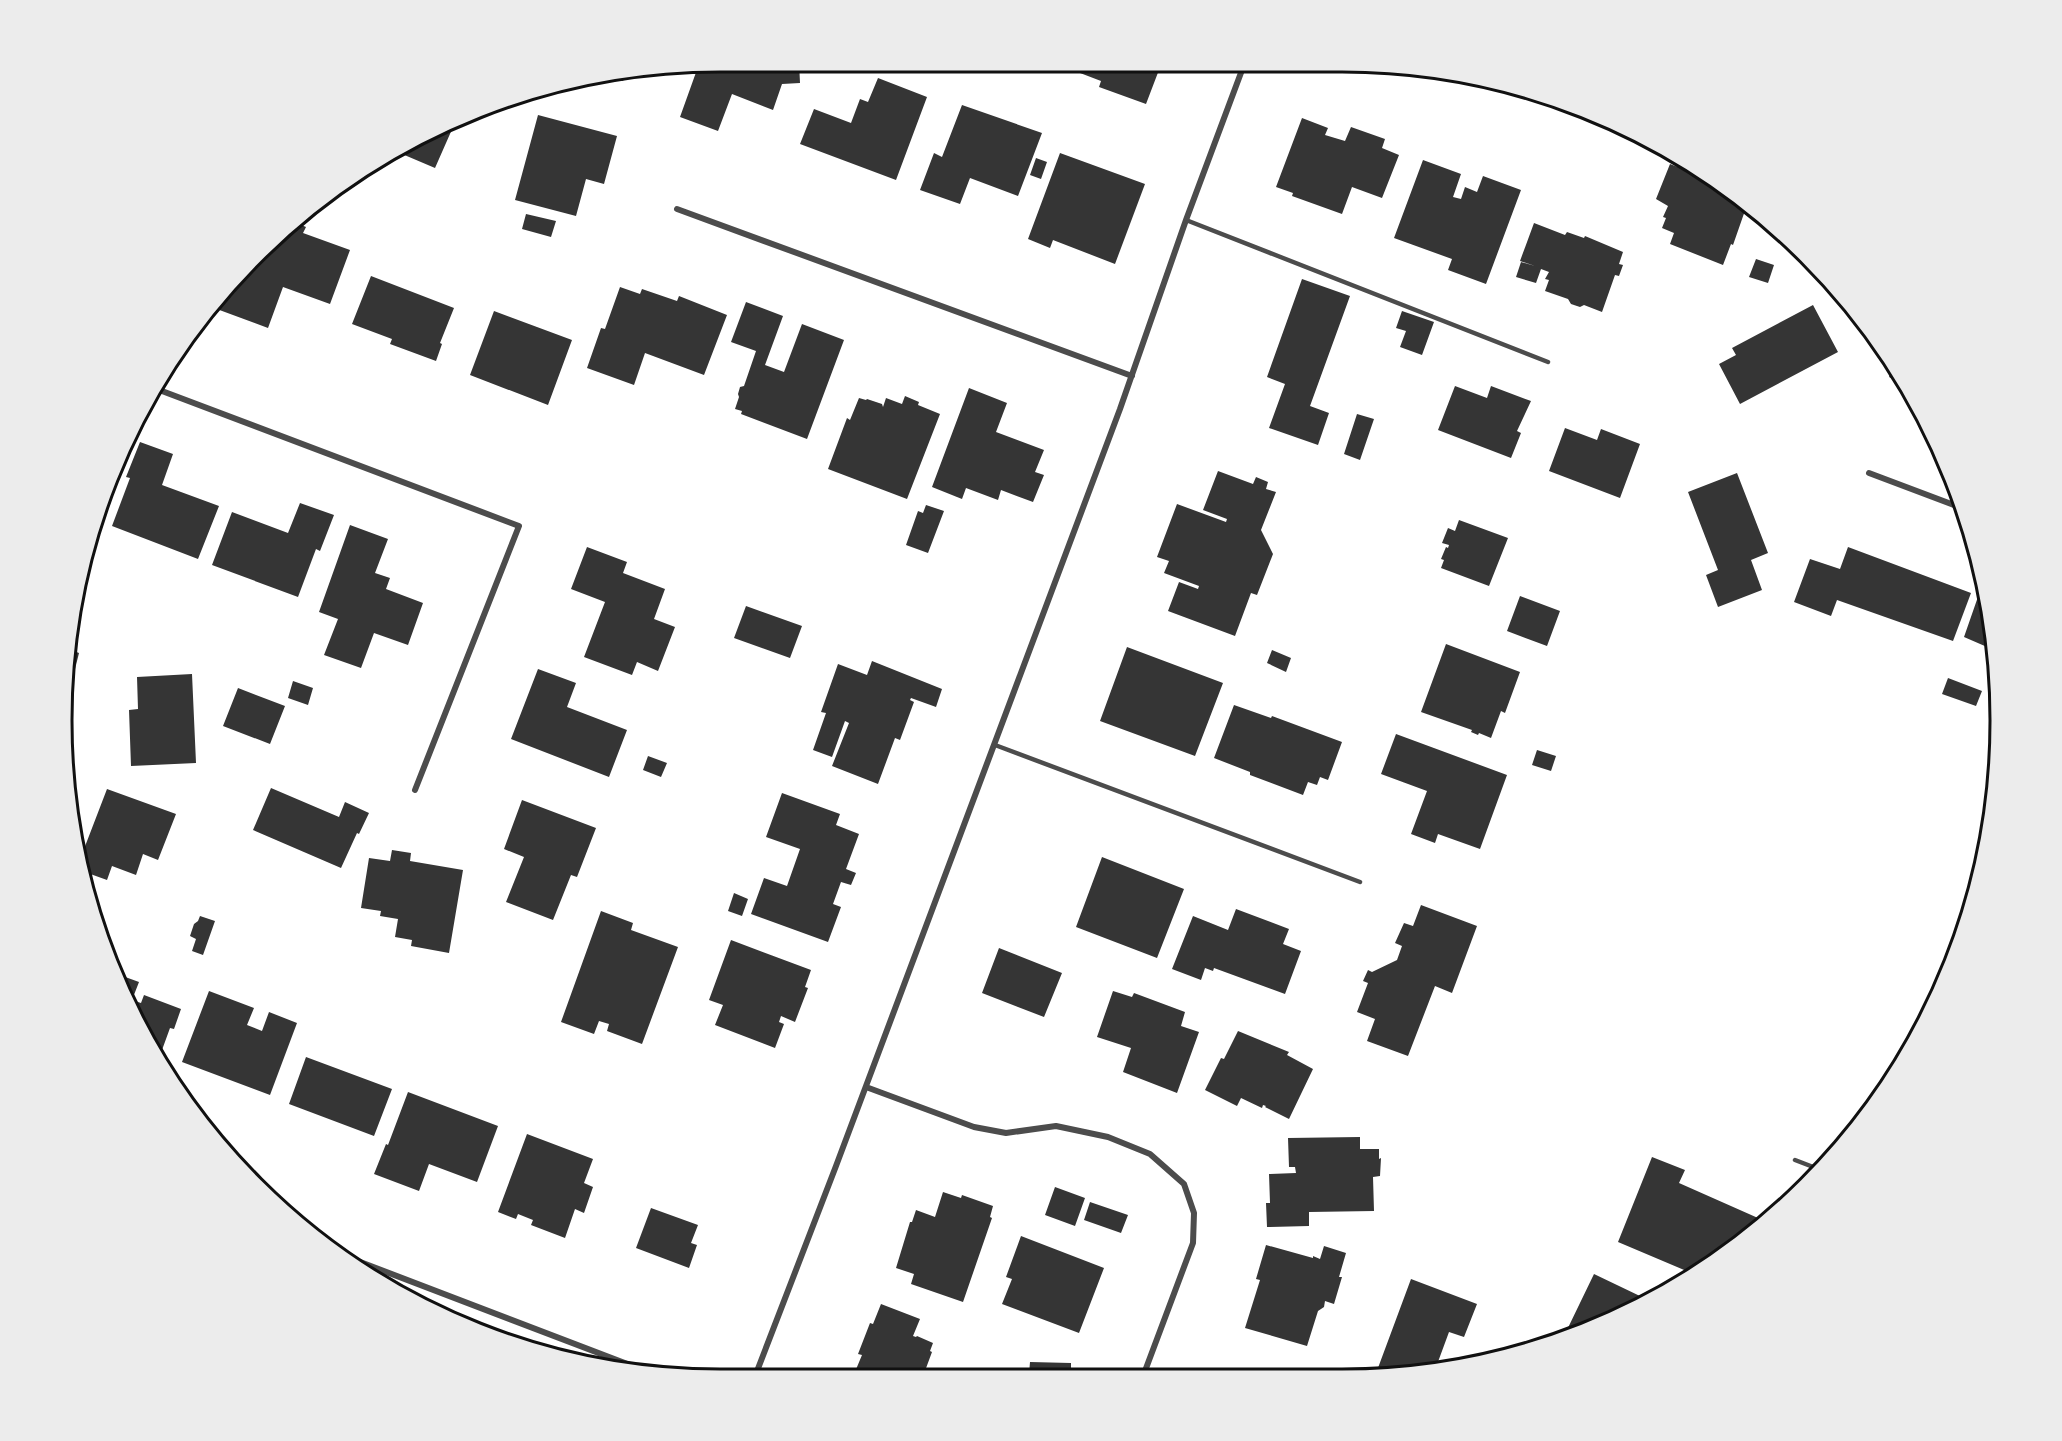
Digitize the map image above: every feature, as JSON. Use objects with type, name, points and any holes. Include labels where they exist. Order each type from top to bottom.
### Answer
[{"type":"street","points":[[758,1369],[995,745],[1132,376],[1186,220],[1241,72]]},
{"type":"street","points":[[677,209],[1132,376]]},
{"type":"street","points":[[162,391],[519,526],[415,790]]},
{"type":"street","points":[[1869,473],[1953,505]]},
{"type":"street","points":[[866,1087],[974,1126],[1006,1133],[1056,1126],[1108,1137],[1150,1154],[1184,1184],[1194,1213],[1193,1243],[1146,1369]]},
{"type":"street","points":[[368,1265],[618,1360]]},
{"type":"lane","points":[[1186,220],[1548,362]]},
{"type":"lane","points":[[995,745],[1360,882]]},
{"type":"lane","points":[[1795,1160],[1812,1166]]},
{"type":"building","points":[[799,72],[800,83],[782,84],[773,110],[732,94],[718,131],[680,117],[696,73]]},
{"type":"building","points":[[1077,72],[1158,72],[1146,104],[1099,87],[1101,81]]},
{"type":"building","points":[[878,78],[927,97],[896,180],[800,144],[814,109],[851,123],[860,99],[868,102]]},
{"type":"building","points":[[962,105],[1042,133],[1018,196],[970,178],[960,204],[920,190],[934,153],[942,157]]},
{"type":"building","points":[[538,115],[617,136],[604,184],[586,179],[576,216],[515,200]]},
{"type":"building","points":[[1302,118],[1328,128],[1325,135],[1345,141],[1351,127],[1385,139],[1382,148],[1399,155],[1382,198],[1352,187],[1342,214],[1292,196],[1293,193],[1276,187]]},
{"type":"building","points":[[451,131],[435,168],[404,155]]},
{"type":"building","points":[[1060,153],[1145,184],[1115,264],[1053,240],[1050,248],[1028,239]]},
{"type":"building","points":[[1036,158],[1047,162],[1041,179],[1030,175]]},
{"type":"building","points":[[1423,160],[1461,174],[1453,197],[1461,199],[1465,187],[1477,192],[1483,176],[1521,190],[1486,284],[1448,270],[1452,259],[1394,238]]},
{"type":"building","points":[[1670,164],[1702,181],[1744,213],[1723,265],[1670,244],[1674,233],[1662,228],[1666,218],[1663,217],[1668,206],[1656,199]]},
{"type":"building","points":[[526,214],[556,221],[551,237],[522,229]]},
{"type":"building","points":[[1534,223],[1565,235],[1567,232],[1584,238],[1585,236],[1623,252],[1619,264],[1623,265],[1619,276],[1615,275],[1602,312],[1584,305],[1580,307],[1571,304],[1568,299],[1545,291],[1549,280],[1545,279],[1549,272],[1541,269],[1536,283],[1516,277],[1521,262],[1535,266],[1520,261]]},
{"type":"building","points":[[302,225],[306,227],[303,233],[350,250],[330,304],[283,287],[268,328],[219,310],[262,262]]},
{"type":"building","points":[[1756,259],[1774,265],[1768,283],[1749,277]]},
{"type":"building","points":[[371,276],[454,308],[440,343],[442,344],[436,361],[390,344],[392,339],[352,324]]},
{"type":"building","points":[[1302,279],[1350,296],[1310,406],[1329,413],[1318,445],[1269,428],[1285,384],[1267,377]]},
{"type":"building","points":[[620,287],[640,294],[642,289],[677,301],[679,296],[727,315],[704,375],[645,353],[634,385],[587,368],[601,328],[605,329]]},
{"type":"building","points":[[746,302],[783,316],[765,365],[784,372],[802,324],[844,340],[807,439],[741,414],[742,411],[735,409],[740,387],[744,386],[756,351],[731,342]]},
{"type":"building","points":[[1813,305],[1838,352],[1740,404],[1719,364],[1736,355],[1732,348]]},
{"type":"building","points":[[494,311],[572,340],[548,405],[470,375]]},
{"type":"building","points":[[1402,311],[1434,322],[1422,355],[1400,347],[1406,331],[1396,328]]},
{"type":"building","points":[[1455,386],[1487,398],[1491,386],[1531,401],[1517,431],[1521,433],[1511,458],[1438,430]]},
{"type":"building","points":[[969,388],[1007,403],[996,432],[1044,450],[1035,472],[1044,475],[1033,502],[1001,490],[998,500],[966,488],[962,499],[932,487]]},
{"type":"building","points":[[905,396],[919,402],[918,405],[940,414],[907,499],[828,469],[847,418],[850,420],[859,398],[882,404],[883,407],[886,398],[902,404]]},
{"type":"building","points":[[1357,414],[1374,419],[1360,460],[1344,454]]},
{"type":"building","points":[[1565,428],[1597,440],[1601,429],[1640,444],[1620,498],[1549,471]]},
{"type":"building","points":[[140,442],[173,454],[162,485],[219,506],[198,559],[112,526],[130,478],[126,477]]},
{"type":"building","points":[[1218,471],[1253,484],[1256,477],[1268,482],[1266,489],[1276,492],[1261,530],[1273,554],[1257,595],[1251,593],[1235,636],[1168,611],[1179,582],[1198,589],[1199,586],[1164,573],[1169,561],[1157,557],[1177,504],[1226,522],[1227,519],[1203,510]]},
{"type":"building","points":[[1737,473],[1768,553],[1751,560],[1762,590],[1718,607],[1706,575],[1718,570],[1688,492]]},
{"type":"building","points":[[300,503],[334,515],[320,551],[316,549],[298,597],[212,565],[232,512],[288,533]]},
{"type":"building","points":[[926,505],[944,511],[928,553],[906,545],[918,511],[923,513]]},
{"type":"building","points":[[1459,520],[1508,538],[1489,586],[1441,568],[1444,560],[1441,559],[1449,545],[1442,543],[1448,528],[1455,531]]},
{"type":"building","points":[[350,525],[388,539],[375,573],[390,578],[386,589],[423,603],[408,645],[374,633],[361,668],[324,655],[338,619],[319,612]]},
{"type":"building","points":[[587,547],[627,562],[623,573],[665,589],[654,619],[675,627],[658,671],[637,662],[632,675],[584,657],[605,602],[571,589]]},
{"type":"building","points":[[1848,547],[1971,593],[1953,641],[1837,600],[1831,616],[1794,602],[1810,559],[1840,569]]},
{"type":"building","points":[[1520,596],[1560,611],[1547,646],[1507,631]]},
{"type":"building","points":[[1978,596],[1985,646],[1964,637]]},
{"type":"building","points":[[746,606],[802,626],[790,658],[734,638]]},
{"type":"building","points":[[1446,644],[1520,672],[1505,713],[1501,711],[1491,738],[1421,712]]},
{"type":"building","points":[[1127,647],[1223,683],[1195,756],[1100,721]]},
{"type":"building","points":[[1272,650],[1291,658],[1286,672],[1267,663]]},
{"type":"building","points":[[76,652],[79,653],[73,676]]},
{"type":"building","points":[[872,661],[942,689],[936,707],[911,698],[910,700],[914,702],[900,740],[895,738],[878,784],[832,766],[849,723],[845,721],[832,757],[813,750],[826,713],[821,712],[838,664],[867,675]]},
{"type":"building","points":[[538,669],[576,683],[567,707],[627,730],[609,777],[511,739]]},
{"type":"building","points":[[192,674],[196,763],[131,766],[129,710],[138,709],[137,677]]},
{"type":"building","points":[[1948,678],[1982,691],[1976,706],[1942,694]]},
{"type":"building","points":[[293,681],[313,688],[308,705],[288,698]]},
{"type":"building","points":[[238,688],[285,706],[270,744],[223,726]]},
{"type":"building","points":[[1234,705],[1271,718],[1272,716],[1342,742],[1328,780],[1320,777],[1317,785],[1308,782],[1303,795],[1250,775],[1250,772],[1214,758]]},
{"type":"building","points":[[1396,734],[1507,775],[1480,849],[1438,834],[1435,843],[1411,834],[1427,791],[1381,774]]},
{"type":"building","points":[[1537,750],[1556,756],[1551,771],[1532,765]]},
{"type":"building","points":[[648,756],[667,763],[661,777],[643,770]]},
{"type":"building","points":[[271,788],[339,817],[345,802],[369,813],[341,868],[253,830]]},
{"type":"building","points":[[107,789],[176,814],[158,860],[143,854],[136,875],[112,866],[107,880],[91,874],[84,848]]},
{"type":"building","points":[[782,793],[840,814],[836,825],[859,834],[846,869],[856,873],[851,885],[841,882],[833,904],[841,907],[828,942],[751,914],[764,878],[787,886],[800,849],[766,837]]},
{"type":"building","points":[[522,800],[596,828],[577,877],[571,875],[553,920],[506,902],[524,857],[504,849]]},
{"type":"building","points":[[392,850],[411,853],[410,861],[463,870],[449,953],[411,946],[412,940],[395,937],[398,919],[380,916],[381,911],[361,908],[369,858],[390,861]]},
{"type":"building","points":[[1102,857],[1184,889],[1157,958],[1076,927]]},
{"type":"building","points":[[734,893],[748,899],[742,916],[728,911]]},
{"type":"building","points":[[1421,905],[1477,926],[1452,993],[1435,986],[1408,1056],[1367,1041],[1375,1019],[1357,1012],[1368,983],[1363,981],[1368,970],[1372,972],[1397,960],[1402,946],[1395,943],[1404,923],[1413,926]]},
{"type":"building","points":[[1236,909],[1289,929],[1283,944],[1301,951],[1285,994],[1214,968],[1213,971],[1205,968],[1201,980],[1172,969],[1193,916],[1228,930]]},
{"type":"building","points":[[601,911],[633,923],[631,930],[678,947],[642,1044],[607,1031],[609,1024],[599,1021],[594,1034],[561,1022]]},
{"type":"building","points":[[200,916],[215,921],[203,955],[192,951],[196,939],[190,936]]},
{"type":"building","points":[[731,940],[811,970],[805,987],[808,988],[795,1022],[781,1016],[779,1022],[784,1024],[775,1048],[715,1025],[723,1005],[709,1000]]},
{"type":"building","points":[[999,948],[1062,973],[1044,1017],[982,993]]},
{"type":"building","points":[[125,977],[139,982],[134,996]]},
{"type":"building","points":[[209,991],[254,1008],[247,1025],[262,1031],[269,1012],[297,1023],[270,1095],[182,1062]]},
{"type":"building","points":[[1113,991],[1132,997],[1134,993],[1185,1012],[1181,1026],[1199,1032],[1177,1093],[1123,1072],[1131,1048],[1097,1037]]},
{"type":"building","points":[[144,995],[181,1009],[174,1029],[170,1028],[162,1050],[136,1001],[141,1003]]},
{"type":"building","points":[[1238,1031],[1289,1052],[1287,1055],[1313,1069],[1289,1119],[1266,1106],[1263,1105],[1262,1108],[1241,1098],[1237,1106],[1205,1090]]},
{"type":"building","points":[[306,1057],[392,1089],[374,1136],[289,1104]]},
{"type":"building","points":[[408,1092],[498,1126],[477,1182],[429,1164],[419,1191],[374,1174],[386,1144],[388,1145]]},
{"type":"building","points":[[527,1134],[593,1159],[584,1183],[593,1187],[584,1213],[575,1209],[565,1238],[531,1225],[533,1220],[518,1214],[516,1219],[498,1212]]},
{"type":"building","points":[[1360,1137],[1360,1149],[1379,1149],[1379,1159],[1381,1158],[1380,1176],[1373,1177],[1374,1211],[1309,1212],[1309,1226],[1267,1227],[1266,1203],[1270,1203],[1269,1174],[1296,1173],[1295,1167],[1289,1167],[1288,1138]]},
{"type":"building","points":[[1652,1157],[1685,1170],[1679,1183],[1757,1218],[1685,1270],[1618,1242]]},
{"type":"building","points":[[1055,1187],[1085,1198],[1075,1226],[1045,1215]]},
{"type":"building","points":[[943,1192],[961,1198],[962,1195],[993,1206],[990,1217],[992,1218],[963,1302],[911,1284],[914,1274],[896,1268],[916,1210],[935,1217]]},
{"type":"building","points":[[1090,1202],[1128,1215],[1121,1233],[1084,1220]]},
{"type":"building","points":[[651,1208],[698,1225],[691,1243],[697,1245],[689,1268],[636,1248]]},
{"type":"building","points":[[1021,1236],[1104,1268],[1079,1333],[1002,1304],[1012,1279],[1006,1277]]},
{"type":"building","points":[[1266,1245],[1320,1259],[1324,1246],[1346,1253],[1334,1304],[1325,1301],[1324,1307],[1318,1311],[1307,1346],[1245,1328],[1260,1280],[1256,1279]]},
{"type":"building","points":[[1594,1274],[1640,1296],[1590,1320],[1568,1328]]},
{"type":"building","points":[[1411,1279],[1477,1304],[1464,1337],[1449,1332],[1438,1361],[1378,1368]]},
{"type":"building","points":[[881,1304],[920,1319],[913,1336],[933,1343],[926,1369],[856,1369],[862,1355],[858,1354],[870,1323],[873,1324]]},
{"type":"building","points":[[1030,1362],[1071,1363],[1071,1369],[1029,1369]]}]
